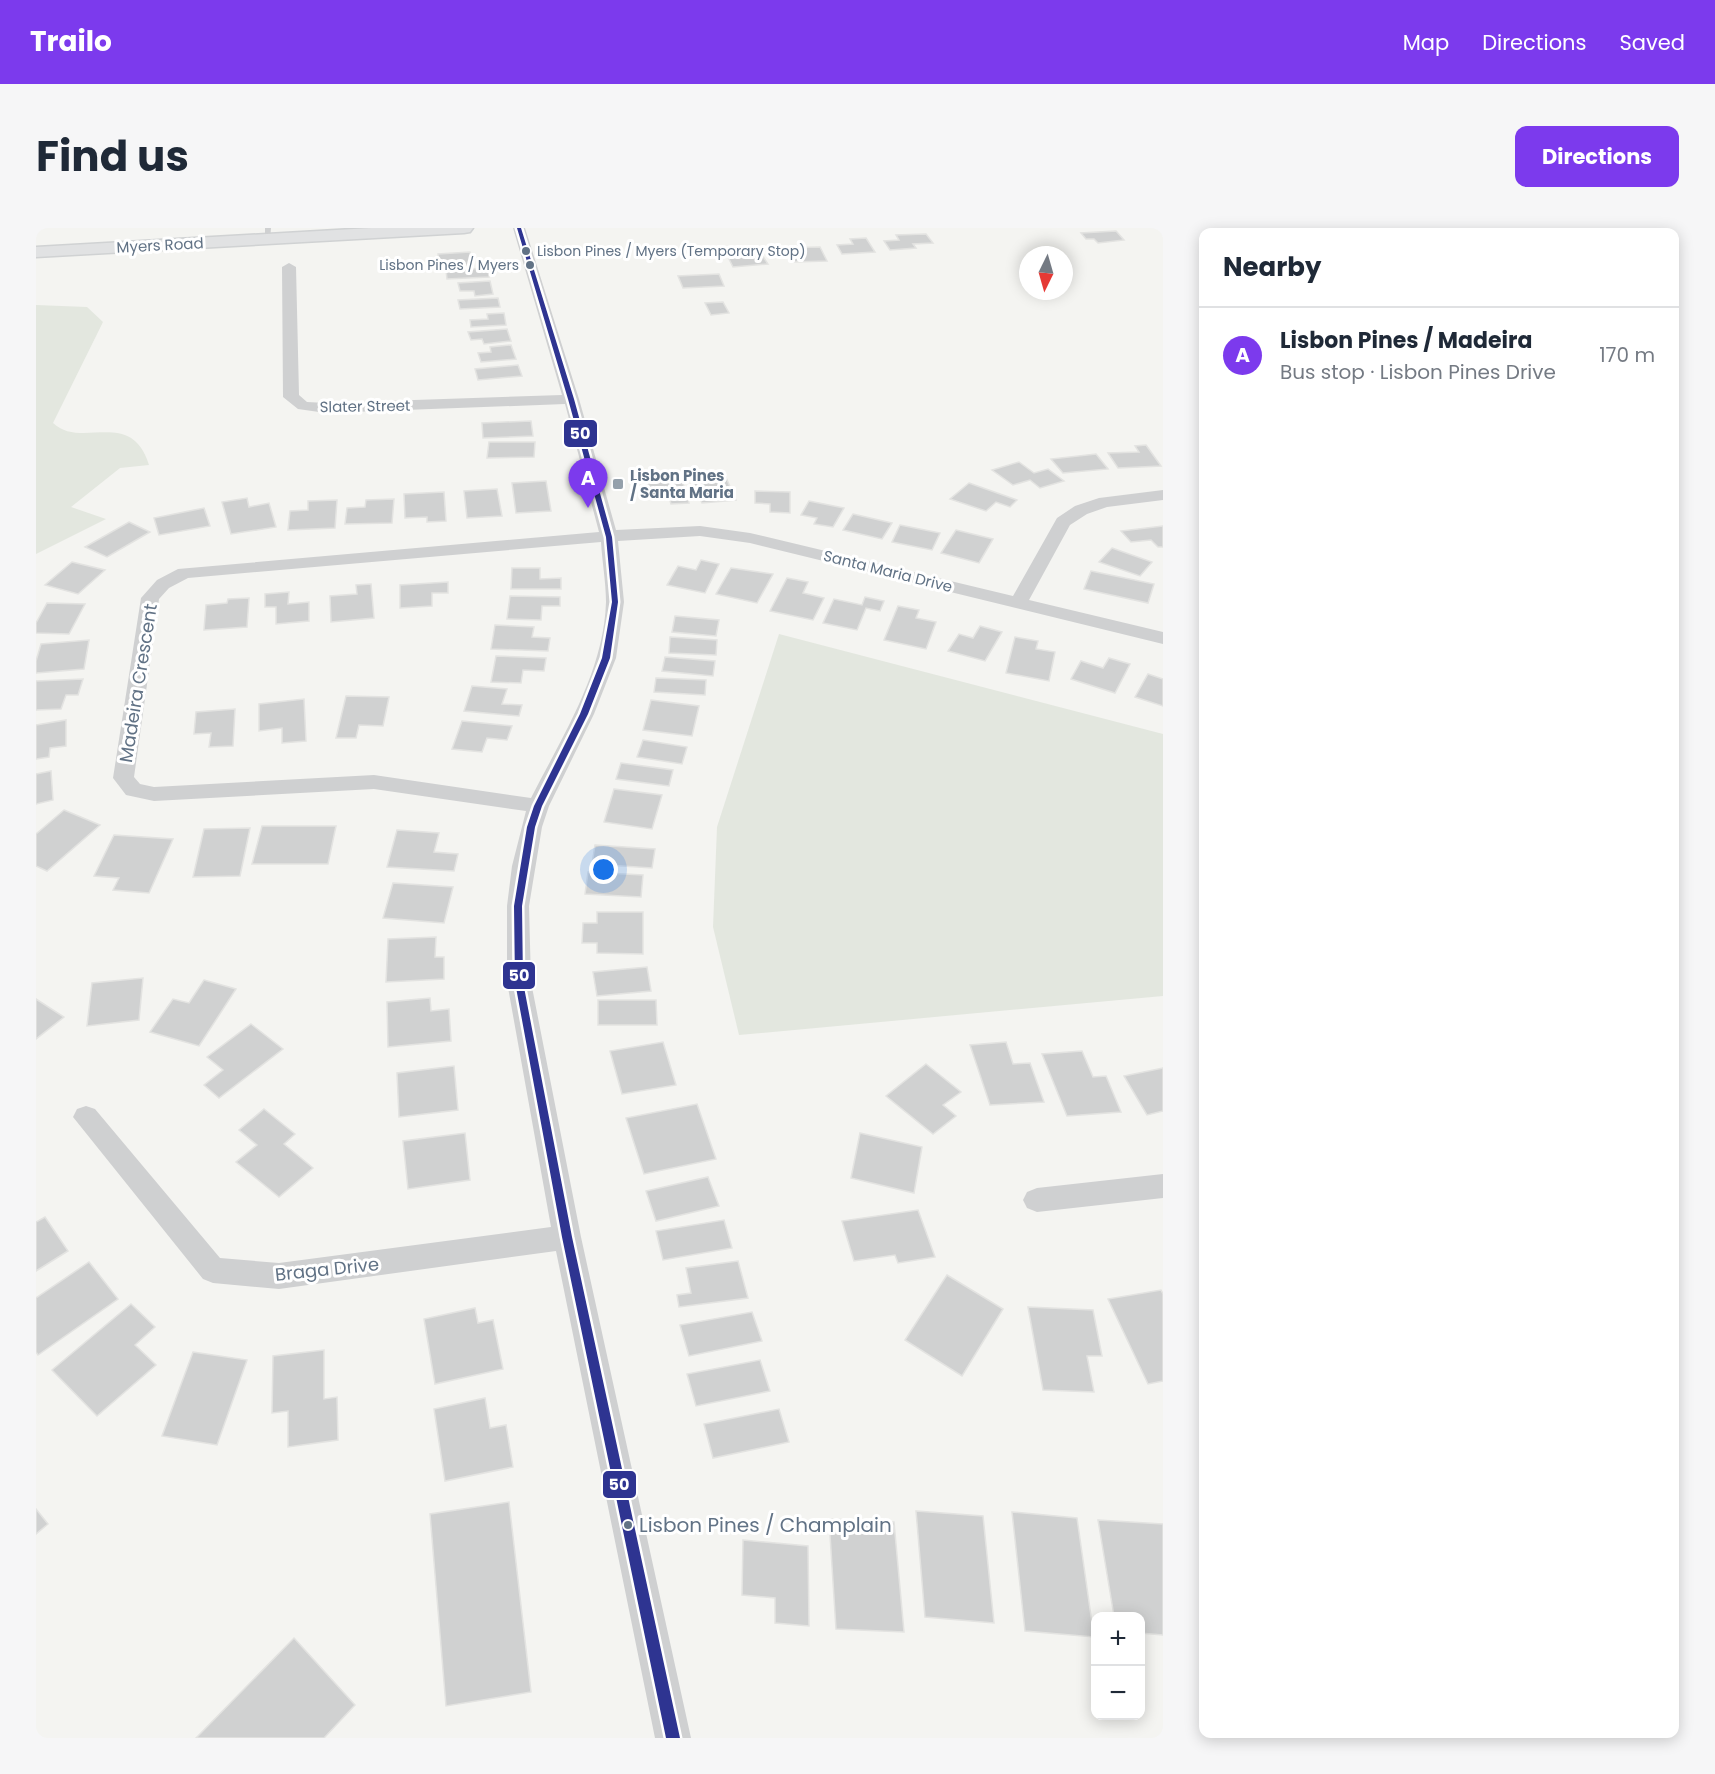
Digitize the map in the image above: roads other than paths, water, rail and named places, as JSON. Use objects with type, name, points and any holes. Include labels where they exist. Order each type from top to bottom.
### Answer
[{"type":"main road","name":"Myers Road","points":[[36,252],[268,234],[464,228]]},
{"type":"street","points":[[519,228],[571,399],[609,537],[615,602],[606,658],[584,714],[538,806],[522,866],[518,906],[519,982],[567,1237],[673,1738]]},
{"type":"street","name":"Slater Street","points":[[289,267],[291,397],[303,406],[326,408],[571,399]]},
{"type":"street","points":[[1018,603],[1063,522],[1081,510],[1105,502],[1163,495]]},
{"type":"street","name":"Santa Maria Drive","points":[[609,537],[700,531],[750,538],[1163,639]]},
{"type":"street","name":"Madeira Crescent","points":[[538,806],[374,782],[154,794],[133,790],[123,778],[150,598],[163,584],[184,573],[609,537]]},
{"type":"street","name":"Braga Drive","points":[[86,1117],[213,1270],[279,1276],[567,1237]]},
{"type":"street","points":[[1037,1200],[1163,1186]]},
{"type":"place","name":"Lisbon Pines / Myers (Temporary Stop)","points":[[526,251]]},
{"type":"place","name":"Lisbon Pines / Myers","points":[[530,265]]},
{"type":"place","name":"Lisbon Pines / Santa Maria","points":[[618,484]]},
{"type":"place","name":"Lisbon Pines / Madeira","points":[[588,508]]},
{"type":"place","name":"Lisbon Pines / Champlain","points":[[628,1525]]}]
